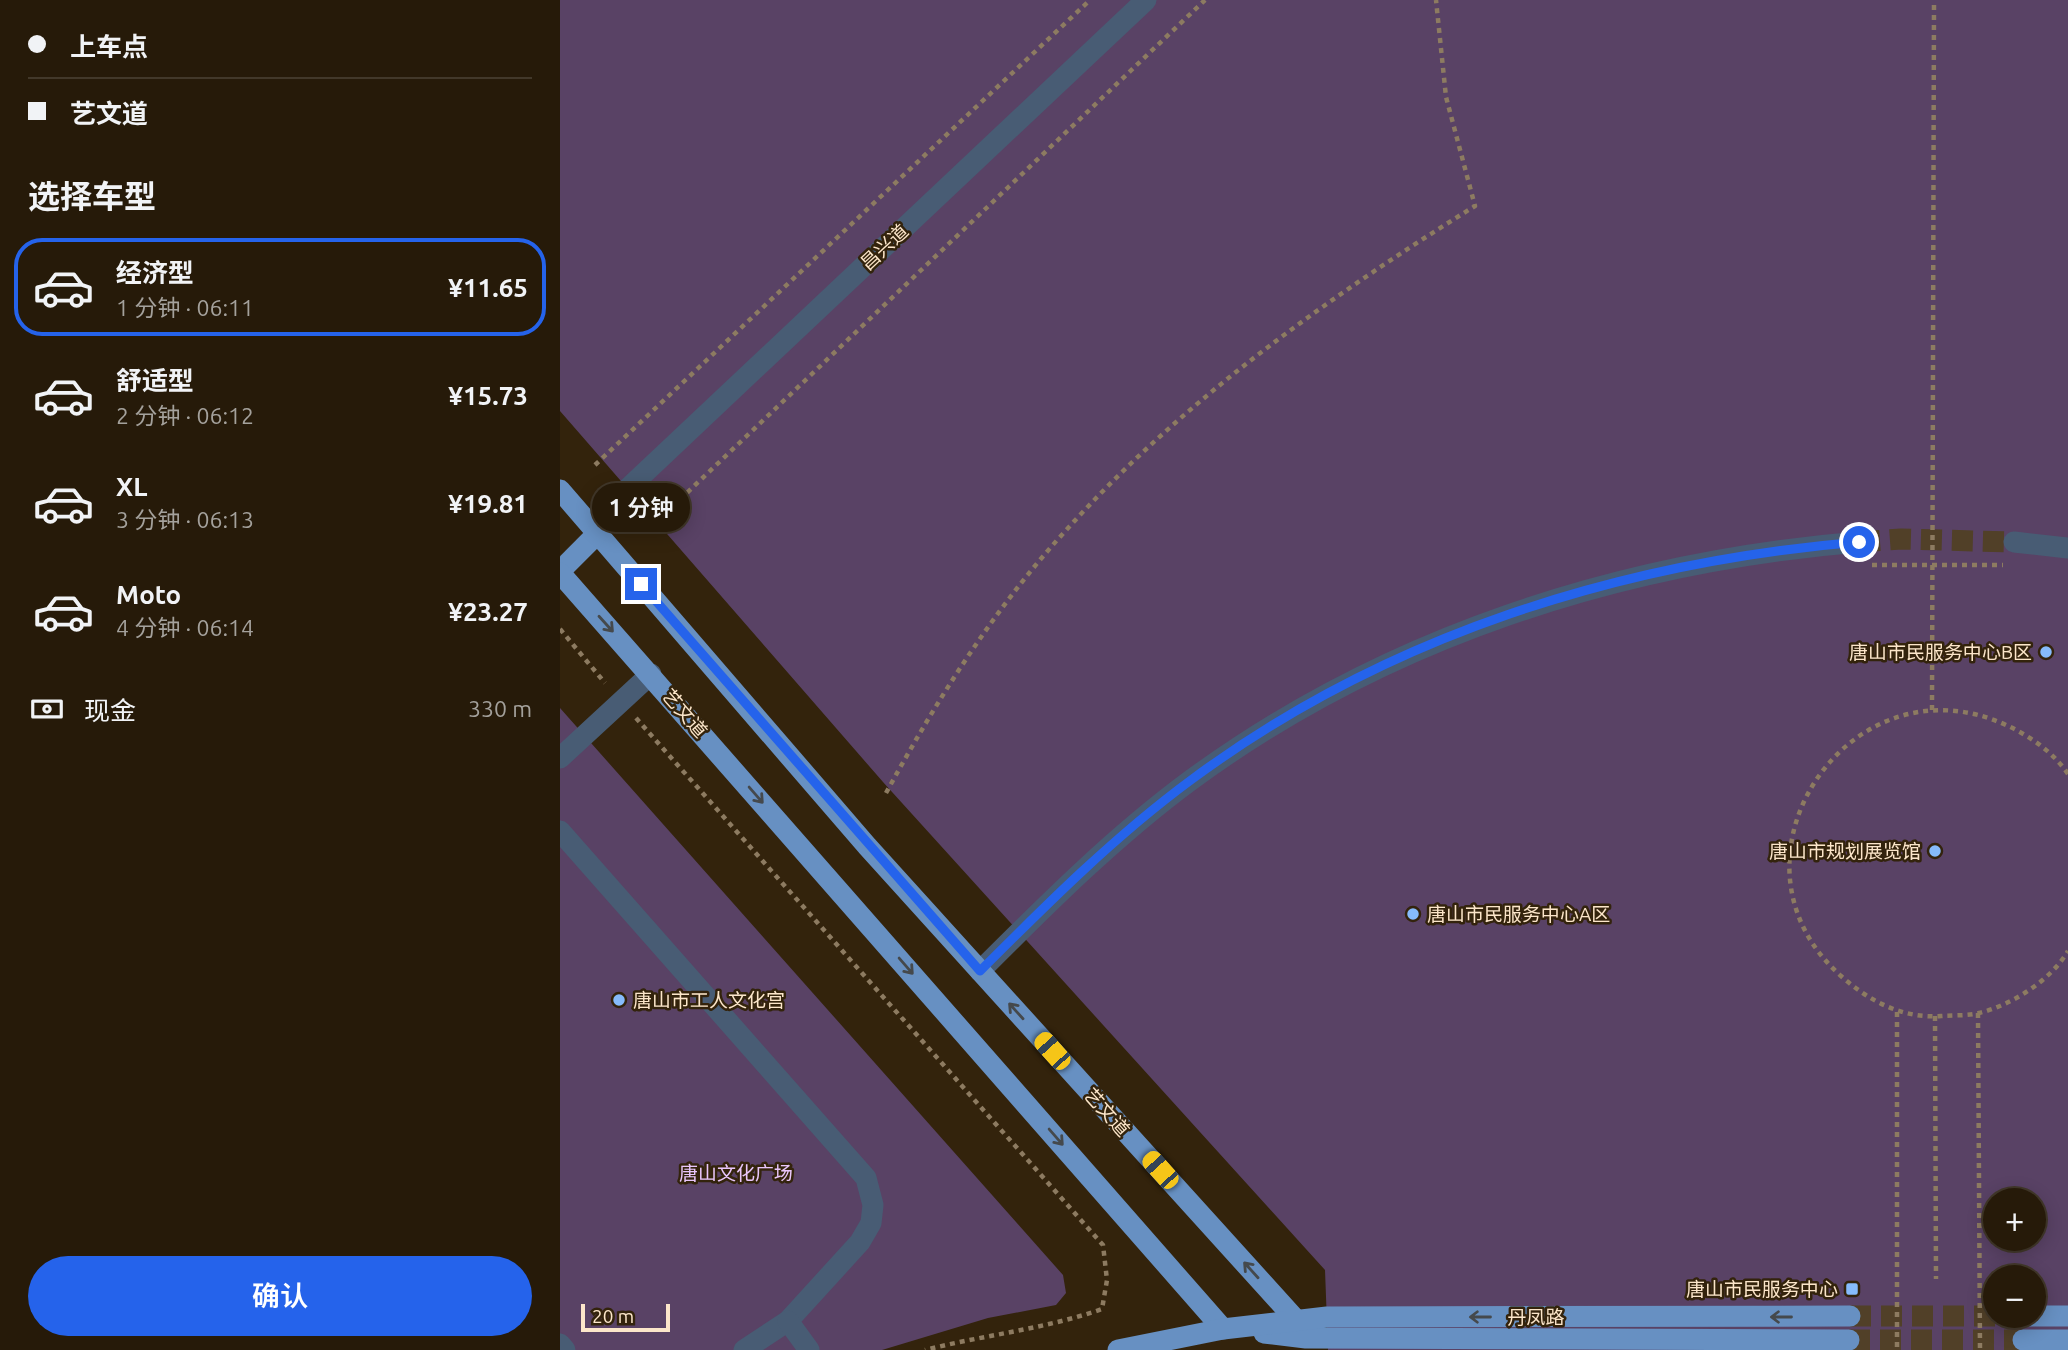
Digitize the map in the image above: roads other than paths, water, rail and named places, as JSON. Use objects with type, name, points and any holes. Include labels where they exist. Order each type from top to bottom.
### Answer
[{"type":"main road","name":"艺文道","points":[[560,490],[858,835],[1297,1321]]},
{"type":"main road","points":[[560,572],[597,534]]},
{"type":"main road","name":"艺文道","points":[[560,572],[1223,1329]]},
{"type":"main road","name":"丹凤路","points":[[1118,1350],[1223,1329],[1328,1317],[1850,1316]]},
{"type":"main road","points":[[2046,1316],[2068,1316]]},
{"type":"main road","name":"丹凤路","points":[[1223,1329],[1306,1338],[1849,1340]]},
{"type":"main road","points":[[2023,1340],[2068,1340]]},
{"type":"street","name":"昌兴道","points":[[621,495],[1146,0]]},
{"type":"street","points":[[980,971],[1058,893],[1190,780],[1262,731],[1399,657],[1481,623],[1636,576],[1701,561],[1859,542]]},
{"type":"street","points":[[2014,542],[2068,548]]},
{"type":"street","points":[[560,758],[651,674]]},
{"type":"street","points":[[560,831],[866,1178],[873,1205],[871,1223],[860,1242],[788,1321],[744,1350]]},
{"type":"street","points":[[788,1321],[809,1350]]},
{"type":"street","points":[[560,1344],[565,1350]]},
{"type":"tunnel","points":[[1859,542],[1901,539],[2014,542]]},
{"type":"tunnel","points":[[1850,1316],[1983,1316]]},
{"type":"tunnel","points":[[1849,1340],[2023,1340]]},
{"type":"place","name":"唐山市民服务中心B区","points":[[2046,652]]},
{"type":"place","name":"唐山市规划展览馆","points":[[1935,851]]},
{"type":"place","name":"唐山市民服务中心A区","points":[[1413,914]]},
{"type":"place","name":"唐山市工人文化宫","points":[[619,1000]]},
{"type":"place","name":"唐山市民服务中心","points":[[1852,1289]]},
{"type":"park label","name":"唐山文化广场","points":[[736,1173]]}]
